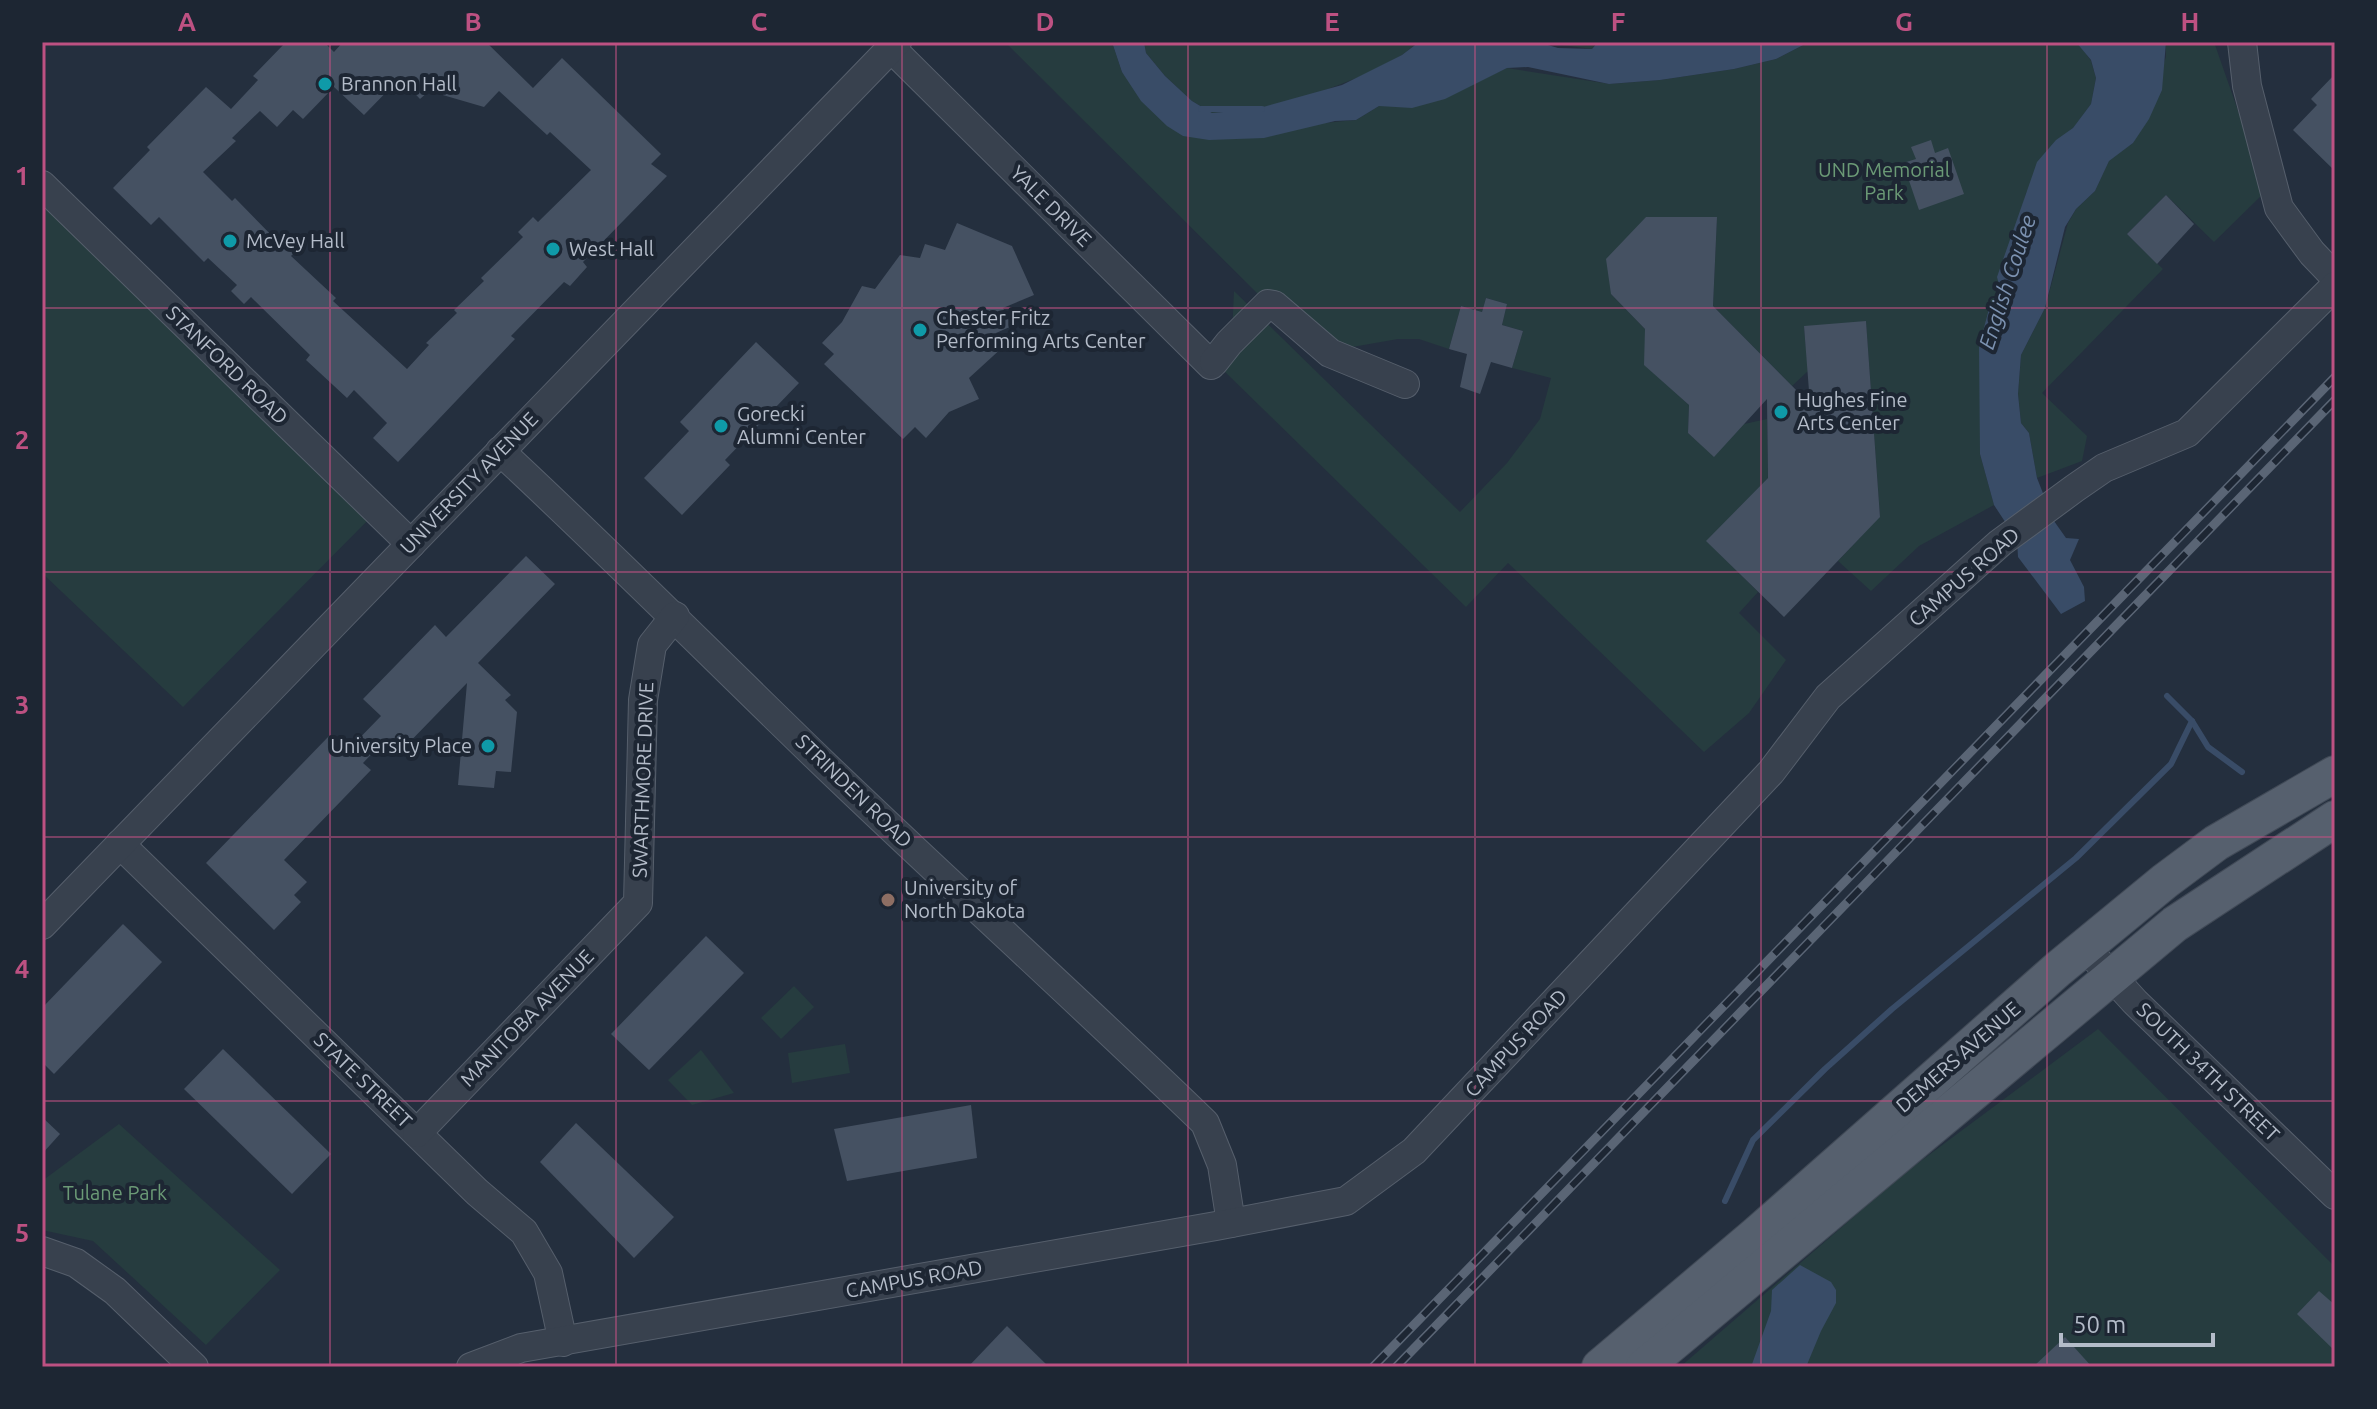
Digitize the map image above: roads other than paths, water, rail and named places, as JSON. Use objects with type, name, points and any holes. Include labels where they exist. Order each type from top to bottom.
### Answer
[{"type":"main road","name":"DEMERS AVENUE","points":[[1600,1367],[2085,947],[2216,843],[2335,774]]},
{"type":"main road","name":"DEMERS AVENUE","points":[[1644,1367],[2175,924],[2335,819]]},
{"type":"street","points":[[2242,42],[2247,86],[2279,208],[2312,253],[2335,277]]},
{"type":"street","name":"YALE DRIVE","points":[[894,45],[1213,363],[1268,304],[1274,305],[1330,353],[1405,384]]},
{"type":"street","name":"UNIVERSITY AVENUE","points":[[42,925],[894,45]]},
{"type":"street","name":"STANFORD ROAD","points":[[42,185],[411,544]]},
{"type":"street","name":"CAMPUS ROAD","points":[[471,1367],[521,1348],[1346,1201],[1414,1151],[1771,772],[1828,697],[2000,543],[2104,468],[2187,433],[2335,286]]},
{"type":"street","name":"STRINDEN ROAD","points":[[500,451],[586,530],[643,590],[675,616],[826,766],[1205,1123],[1222,1165],[1231,1223]]},
{"type":"street","name":"SWARTHMORE DRIVE","points":[[638,903],[643,700],[652,645],[675,616]]},
{"type":"street","name":"STATE STREET","points":[[120,844],[477,1192],[524,1232],[548,1273],[563,1342]]},
{"type":"street","name":"MANITOBA AVENUE","points":[[417,1133],[638,903]]},
{"type":"street","name":"SOUTH 34TH STREET","points":[[2085,947],[2111,977],[2335,1195]]},
{"type":"street","points":[[42,1251],[76,1263],[115,1291],[194,1367]]},
{"type":"water","points":[[1112,42],[1144,42],[1146,53],[1165,76],[1192,101],[1212,113],[1256,109],[1342,85],[1402,55],[1419,42],[1538,42],[1558,48],[1592,49],[1598,42],[1809,42],[1776,59],[1660,80],[1609,84],[1528,67],[1507,68],[1445,99],[1412,108],[1379,106],[1356,120],[1335,121],[1264,138],[1209,140],[1183,136],[1167,126],[1141,101],[1122,72]]},
{"type":"water","points":[[2076,42],[2166,42],[2162,90],[2149,119],[2133,143],[2109,161],[2095,191],[2076,209],[2065,227],[2045,308],[2021,355],[2018,394],[2021,423],[2029,433],[2037,478],[2054,521],[2066,538],[2079,539],[2070,560],[2084,587],[2085,601],[2061,614],[2018,557],[2017,540],[1994,505],[1980,454],[1979,346],[1989,309],[2001,292],[1997,277],[2037,162],[2056,140],[2073,128],[2091,104],[2096,78],[2091,60]]},
{"type":"water","points":[[1800,1265],[1831,1282],[1836,1290],[1836,1303],[1806,1367],[1751,1367],[1771,1311],[1772,1290]]},
{"type":"waterway","name":"English Coulee","points":[[1201,109],[1262,109]]},
{"type":"waterway","name":"English Coulee","points":[[2167,696],[2192,721],[2208,747],[2242,772]]},
{"type":"waterway","points":[[1725,1201],[1753,1140],[1892,1009],[2076,858],[2171,764],[2192,721]]},
{"type":"railway","points":[[1373,1367],[2335,377]]},
{"type":"railway","points":[[1396,1367],[2335,400]]},
{"type":"place","name":"Brannon Hall","points":[[325,84]]},
{"type":"place","name":"McVey Hall","points":[[230,241]]},
{"type":"place","name":"West Hall","points":[[553,249]]},
{"type":"place","name":"Chester Fritz Performing Arts Center","points":[[920,330]]},
{"type":"place","name":"Hughes Fine Arts Center","points":[[1781,412]]},
{"type":"place","name":"Gorecki Alumni Center","points":[[721,426]]},
{"type":"place","name":"University Place","points":[[488,746]]},
{"type":"place","name":"University of North Dakota","points":[[888,900]]},
{"type":"park label","name":"UND Memorial Park","points":[[1884,182]]},
{"type":"park label","name":"Tulane Park","points":[[115,1193]]}]
